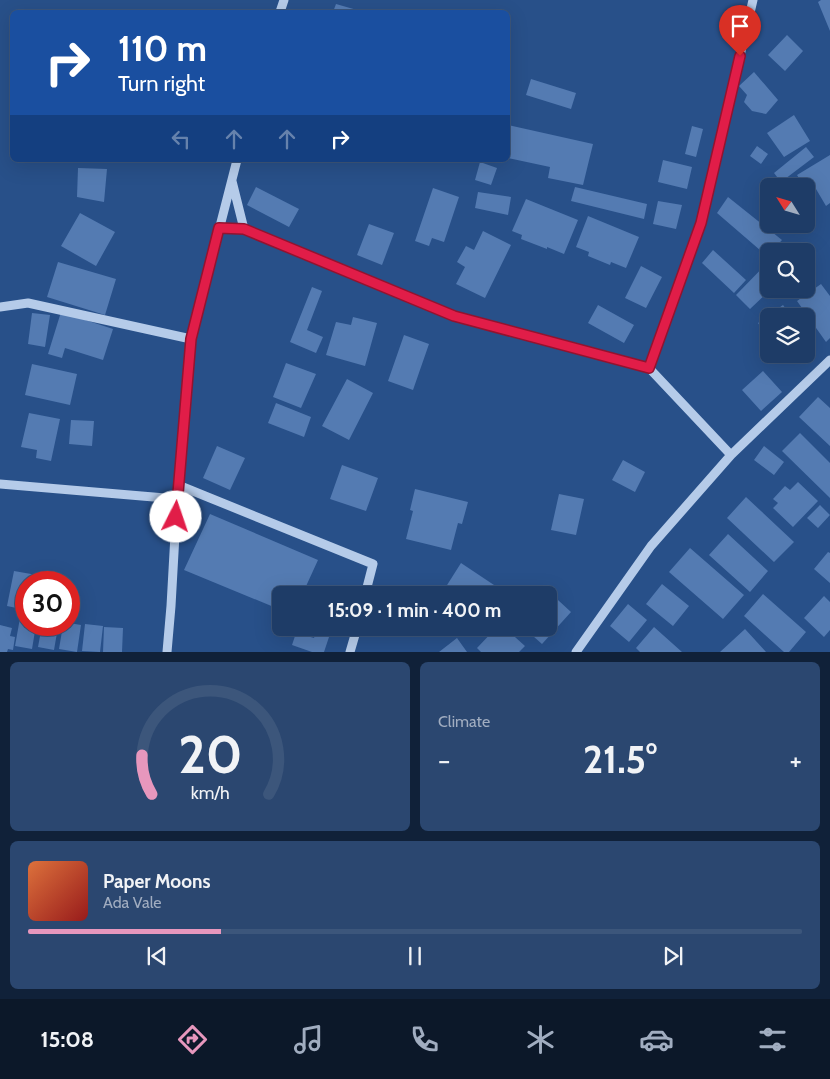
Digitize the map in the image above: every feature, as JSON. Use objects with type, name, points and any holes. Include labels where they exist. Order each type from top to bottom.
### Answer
[{"type":"street","points":[[649,368],[701,223],[753,0]]},
{"type":"street","points":[[167,652],[172,606],[178,485],[191,339],[236,162]]},
{"type":"street","points":[[232,180],[244,229]]},
{"type":"street","points":[[219,228],[244,229],[454,316],[649,368],[731,455]]},
{"type":"street","points":[[0,307],[28,304],[191,339]]},
{"type":"street","points":[[576,652],[651,546],[731,455],[830,360]]},
{"type":"street","points":[[0,484],[177,500]]},
{"type":"street","points":[[178,485],[373,564],[367,586]]},
{"type":"street","points":[[350,652],[355,636]]},
{"type":"building","points":[[830,0],[830,31],[818,2]]},
{"type":"building","points":[[336,4],[357,10],[334,10]]},
{"type":"building","points":[[787,35],[803,51],[785,71],[768,55]]},
{"type":"building","points":[[754,72],[778,100],[766,114],[752,111],[744,102],[747,95],[739,86]]},
{"type":"building","points":[[531,79],[576,93],[571,109],[526,95]]},
{"type":"building","points":[[794,115],[810,141],[784,157],[767,133]]},
{"type":"building","points":[[510,125],[593,144],[583,185],[548,178],[550,167],[510,158]]},
{"type":"building","points":[[692,126],[703,129],[696,157],[685,154]]},
{"type":"building","points":[[757,146],[768,154],[761,164],[750,156]]},
{"type":"building","points":[[806,147],[814,157],[786,178],[778,178],[774,173]]},
{"type":"building","points":[[830,155],[830,203],[826,206],[815,190],[815,178],[799,178],[797,175]]},
{"type":"building","points":[[663,160],[692,167],[687,189],[658,182]]},
{"type":"building","points":[[480,162],[497,168],[491,185],[475,180]]},
{"type":"building","points":[[78,168],[107,169],[104,202],[77,197]]},
{"type":"building","points":[[256,187],[299,209],[289,227],[247,205]]},
{"type":"building","points":[[575,187],[647,204],[644,219],[571,201]]},
{"type":"building","points":[[433,188],[459,197],[444,242],[432,238],[429,246],[415,241]]},
{"type":"building","points":[[478,192],[511,197],[508,215],[475,208]]},
{"type":"building","points":[[728,197],[760,222],[760,233],[773,233],[782,240],[779,243],[760,243],[760,250],[717,213]]},
{"type":"building","points":[[526,199],[578,220],[564,254],[521,239],[522,235],[512,231]]},
{"type":"building","points":[[658,201],[682,205],[676,229],[653,224]]},
{"type":"building","points":[[80,213],[115,232],[96,266],[61,246]]},
{"type":"building","points":[[588,216],[639,237],[626,268],[611,262],[610,265],[588,256],[589,252],[576,247]]},
{"type":"building","points":[[369,224],[394,233],[382,265],[357,255]]},
{"type":"building","points":[[483,231],[511,245],[485,298],[456,284],[465,267],[457,262],[466,246],[474,250]]},
{"type":"building","points":[[713,250],[746,280],[734,293],[702,263]]},
{"type":"building","points":[[58,262],[116,279],[105,315],[47,297]]},
{"type":"building","points":[[641,266],[662,277],[646,308],[625,298]]},
{"type":"building","points":[[760,270],[760,298],[762,298],[750,309],[736,295]]},
{"type":"building","points":[[821,284],[830,296],[830,338],[826,342],[815,326],[815,308],[802,308],[797,301],[801,298],[815,298],[815,288]]},
{"type":"building","points":[[312,287],[322,291],[307,330],[323,337],[316,353],[290,342]]},
{"type":"building","points":[[598,305],[634,325],[624,343],[588,323]]},
{"type":"building","points":[[61,312],[113,329],[103,360],[65,348],[62,358],[48,354]]},
{"type":"building","points":[[32,313],[50,315],[45,347],[28,344]]},
{"type":"building","points":[[353,317],[377,323],[365,366],[326,355],[336,322],[351,325]]},
{"type":"building","points":[[404,335],[429,344],[413,390],[388,381]]},
{"type":"building","points":[[286,363],[316,374],[301,408],[273,397]]},
{"type":"building","points":[[32,364],[77,374],[70,405],[25,395]]},
{"type":"building","points":[[763,371],[782,392],[761,411],[742,390]]},
{"type":"building","points":[[347,379],[373,393],[349,440],[322,426]]},
{"type":"building","points":[[818,397],[830,408],[830,446],[799,417]]},
{"type":"building","points":[[276,403],[311,417],[304,437],[268,423]]},
{"type":"building","points":[[29,413],[60,419],[51,461],[36,458],[37,450],[21,447]]},
{"type":"building","points":[[71,420],[94,421],[92,446],[69,444]]},
{"type":"building","points":[[800,433],[830,463],[830,498],[782,451]]},
{"type":"building","points":[[217,446],[245,458],[230,490],[203,478]]},
{"type":"building","points":[[764,446],[784,462],[774,475],[754,460]]},
{"type":"building","points":[[623,460],[645,472],[635,492],[612,480]]},
{"type":"building","points":[[342,465],[378,478],[366,511],[330,499]]},
{"type":"building","points":[[798,482],[818,501],[793,527],[773,508],[778,503],[773,499],[785,486],[790,490]]},
{"type":"building","points":[[415,489],[468,502],[462,524],[458,523],[451,550],[406,539],[413,511],[410,510]]},
{"type":"building","points":[[559,494],[584,499],[576,535],[551,530]]},
{"type":"building","points":[[746,497],[794,542],[774,562],[727,518]]},
{"type":"building","points":[[820,505],[830,515],[818,528],[807,518]]},
{"type":"building","points":[[210,514],[318,560],[306,586],[272,586],[272,606],[184,570]]},
{"type":"building","points":[[728,534],[768,571],[750,592],[709,555]]},
{"type":"building","points":[[690,548],[744,595],[723,619],[669,572]]},
{"type":"building","points":[[828,552],[830,553],[830,583],[814,569]]},
{"type":"building","points":[[461,563],[496,586],[446,586]]},
{"type":"building","points":[[14,571],[15,571],[15,608],[7,606]]},
{"type":"building","points":[[662,584],[689,606],[673,626],[646,604]]},
{"type":"building","points":[[763,594],[806,632],[789,652],[784,652],[744,616]]},
{"type":"building","points":[[824,596],[830,602],[830,630],[824,637],[804,618]]},
{"type":"building","points":[[557,599],[571,612],[557,627]]},
{"type":"building","points":[[628,604],[647,620],[629,642],[610,626]]},
{"type":"building","points":[[85,624],[103,626],[100,652],[82,651]]},
{"type":"building","points":[[0,625],[12,628],[10,636],[15,637],[13,650],[8,649],[7,652],[0,652]]},
{"type":"building","points":[[104,627],[123,628],[122,652],[103,652]]},
{"type":"building","points":[[654,627],[682,652],[640,652],[636,648]]},
{"type":"building","points":[[745,629],[766,652],[720,652]]},
{"type":"building","points":[[17,636],[34,636],[32,649],[15,646]]},
{"type":"building","points":[[40,636],[56,636],[54,650],[38,647]]},
{"type":"building","points":[[61,636],[79,636],[77,652],[59,649]]},
{"type":"building","points":[[295,636],[314,638],[315,636],[329,636],[324,652],[312,652],[292,645]]},
{"type":"building","points":[[488,636],[514,636],[525,646],[519,652],[481,652],[477,648]]},
{"type":"building","points":[[533,636],[549,636],[542,644]]},
{"type":"building","points":[[457,638],[467,652],[439,652]]},
{"type":"route","points":[[176,517],[191,339],[219,228],[244,229],[454,316],[649,368],[701,223],[740,56]]}]
